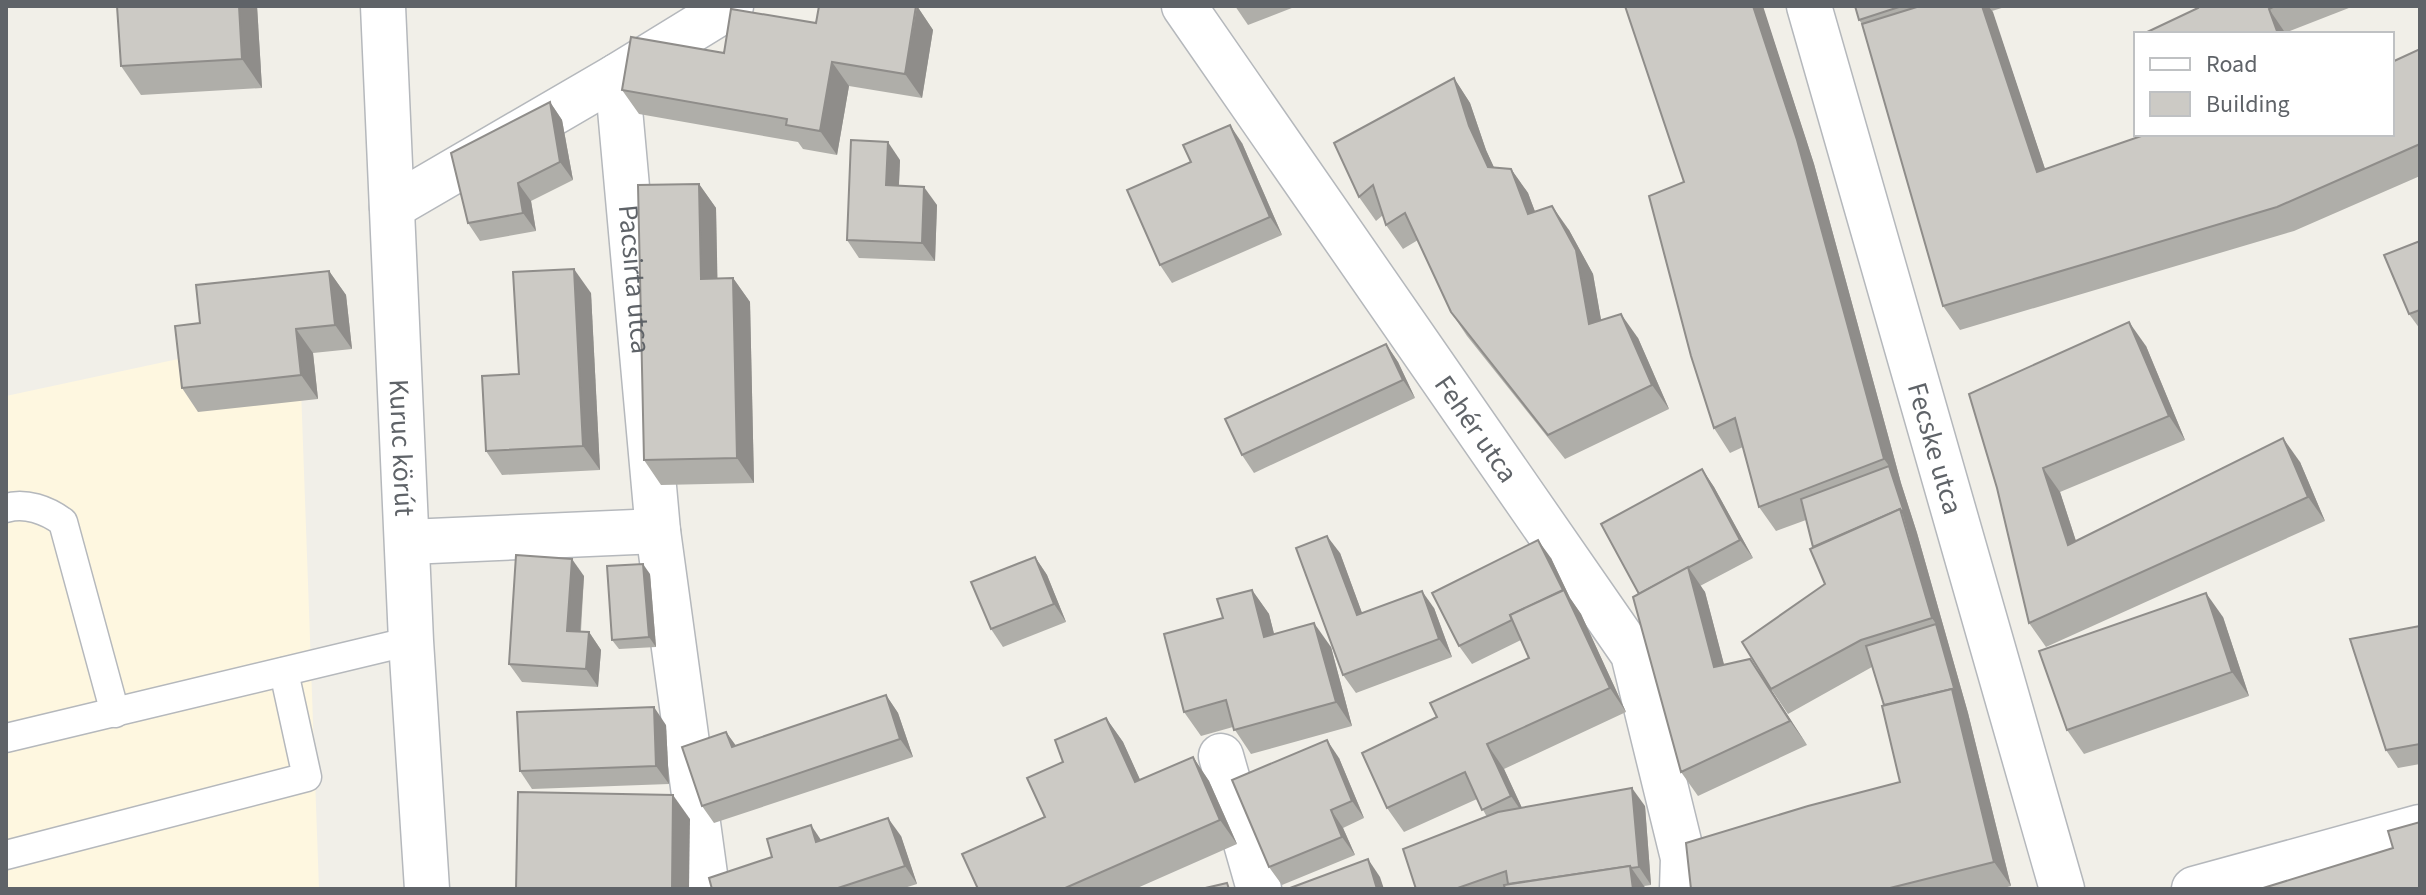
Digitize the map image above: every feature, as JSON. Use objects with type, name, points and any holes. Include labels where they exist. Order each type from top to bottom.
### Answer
[{"type":"street","name":"Kuruc körút","points":[[383,6],[411,641],[427,889]]},
{"type":"street","points":[[392,207],[731,6]]},
{"type":"street","name":"Fehér utca","points":[[1184,6],[1633,654],[1683,858],[1682,889]]},
{"type":"street","name":"Fecske utca","points":[[1809,6],[2062,889]]},
{"type":"street","name":"Pacsirta utca","points":[[617,76],[658,531],[707,889]]},
{"type":"street","points":[[408,542],[658,531]]},
{"type":"street","points":[[1221,756],[1259,889]]},
{"type":"street","points":[[2194,889],[2420,827]]},
{"type":"lane","points":[[6,508],[40,509],[63,522],[115,713]]},
{"type":"lane","points":[[6,738],[411,641]]},
{"type":"lane","points":[[6,855],[307,777],[284,672]]},
{"type":"shaded area","points":[[299,333],[319,889],[6,889],[6,396]]},
{"type":"building","points":[[117,6],[239,6],[242,59],[121,66]]},
{"type":"building","points":[[819,6],[916,6],[905,74],[832,62],[820,131],[786,125],[787,119],[622,90],[631,37],[724,53],[731,9],[816,23]]},
{"type":"building","points":[[1625,6],[1753,6],[1797,140],[1884,459],[1759,507],[1735,418],[1714,428],[1691,356],[1649,196],[1684,182]]},
{"type":"building","points":[[1855,6],[1902,6],[1859,20]]},
{"type":"building","points":[[1920,6],[1982,6],[2037,172],[2141,136],[2394,136],[2394,61],[2420,49],[2420,144],[2277,207],[1943,306],[1862,24]]},
{"type":"building","points":[[2275,6],[2269,9],[2277,32],[2147,32],[2198,8]]},
{"type":"building","points":[[1454,78],[1469,126],[1488,167],[1511,169],[1528,214],[1552,206],[1576,250],[1589,324],[1621,314],[1652,385],[1548,435],[1451,312],[1405,213],[1386,225],[1373,185],[1359,197],[1334,143]]},
{"type":"building","points":[[550,102],[560,162],[518,183],[523,213],[468,223],[451,153]]},
{"type":"building","points":[[1230,125],[1270,217],[1160,265],[1127,190],[1191,162],[1183,145]]},
{"type":"building","points":[[851,140],[888,142],[886,185],[924,187],[922,243],[847,240]]},
{"type":"building","points":[[699,184],[701,279],[733,278],[737,458],[644,460],[638,185]]},
{"type":"building","points":[[2420,241],[2420,310],[2409,314],[2384,255]]},
{"type":"building","points":[[574,269],[583,446],[486,451],[482,376],[519,374],[513,272]]},
{"type":"building","points":[[329,271],[335,325],[296,329],[301,375],[182,388],[175,326],[200,323],[196,285]]},
{"type":"building","points":[[2129,322],[2169,416],[2043,468],[2068,545],[2283,438],[2308,497],[2029,623],[1997,488],[1969,394]]},
{"type":"building","points":[[1386,344],[1403,380],[1242,455],[1225,419]]},
{"type":"building","points":[[1889,466],[1905,515],[1900,509],[1813,547],[1801,499]]},
{"type":"building","points":[[1702,469],[1740,540],[1639,594],[1601,524]]},
{"type":"building","points":[[1900,509],[1932,618],[1861,640],[1771,689],[1742,642],[1825,584],[1810,549]]},
{"type":"building","points":[[1327,536],[1357,615],[1422,591],[1439,639],[1343,675],[1296,548]]},
{"type":"building","points":[[1538,540],[1563,590],[1510,615],[1512,620],[1459,646],[1432,593]]},
{"type":"building","points":[[516,555],[572,559],[567,631],[589,632],[586,669],[509,664]]},
{"type":"building","points":[[1035,557],[1054,604],[991,629],[971,582]]},
{"type":"building","points":[[643,564],[649,637],[612,640],[607,566]]},
{"type":"building","points":[[1688,567],[1714,667],[1750,659],[1790,721],[1681,772],[1633,597]]},
{"type":"building","points":[[1252,590],[1264,637],[1314,623],[1336,702],[1234,730],[1226,700],[1184,712],[1164,634],[1223,618],[1217,599]]},
{"type":"building","points":[[1564,590],[1610,688],[1487,744],[1511,796],[1482,810],[1465,772],[1387,808],[1362,753],[1437,717],[1430,703],[1529,658],[1510,615]]},
{"type":"building","points":[[2206,593],[2232,672],[2067,730],[2039,651]]},
{"type":"building","points":[[1936,624],[1956,695],[1952,689],[1884,705],[1866,646]]},
{"type":"building","points":[[2420,626],[2420,744],[2386,750],[2350,639]]},
{"type":"building","points":[[1952,689],[1994,862],[1886,889],[1691,889],[1686,843],[1900,782],[1882,706]]},
{"type":"building","points":[[886,695],[900,739],[702,806],[682,747],[726,732],[732,747]]},
{"type":"building","points":[[654,707],[656,766],[520,771],[517,712]]},
{"type":"building","points":[[1106,718],[1135,782],[1193,757],[1220,820],[1063,889],[978,889],[962,854],[1045,817],[1027,778],[1063,762],[1055,740]]},
{"type":"building","points":[[1327,740],[1352,801],[1331,810],[1342,837],[1269,867],[1232,780]]},
{"type":"building","points":[[1632,788],[1639,867],[1508,884],[1506,871],[1455,889],[1416,889],[1403,849],[1498,812]]},
{"type":"building","points":[[518,792],[673,795],[672,889],[516,889]]},
{"type":"building","points":[[888,818],[905,866],[835,889],[712,889],[709,878],[772,857],[767,839],[811,825],[816,842]]},
{"type":"building","points":[[2420,822],[2420,889],[2260,889],[2393,848],[2388,831]]},
{"type":"building","points":[[1368,859],[1377,889],[1290,889],[1290,888]]},
{"type":"building","points":[[1630,866],[1633,889],[1505,889],[1504,885]]},
{"type":"building","points":[[1227,883],[1229,889],[1201,889]]}]
